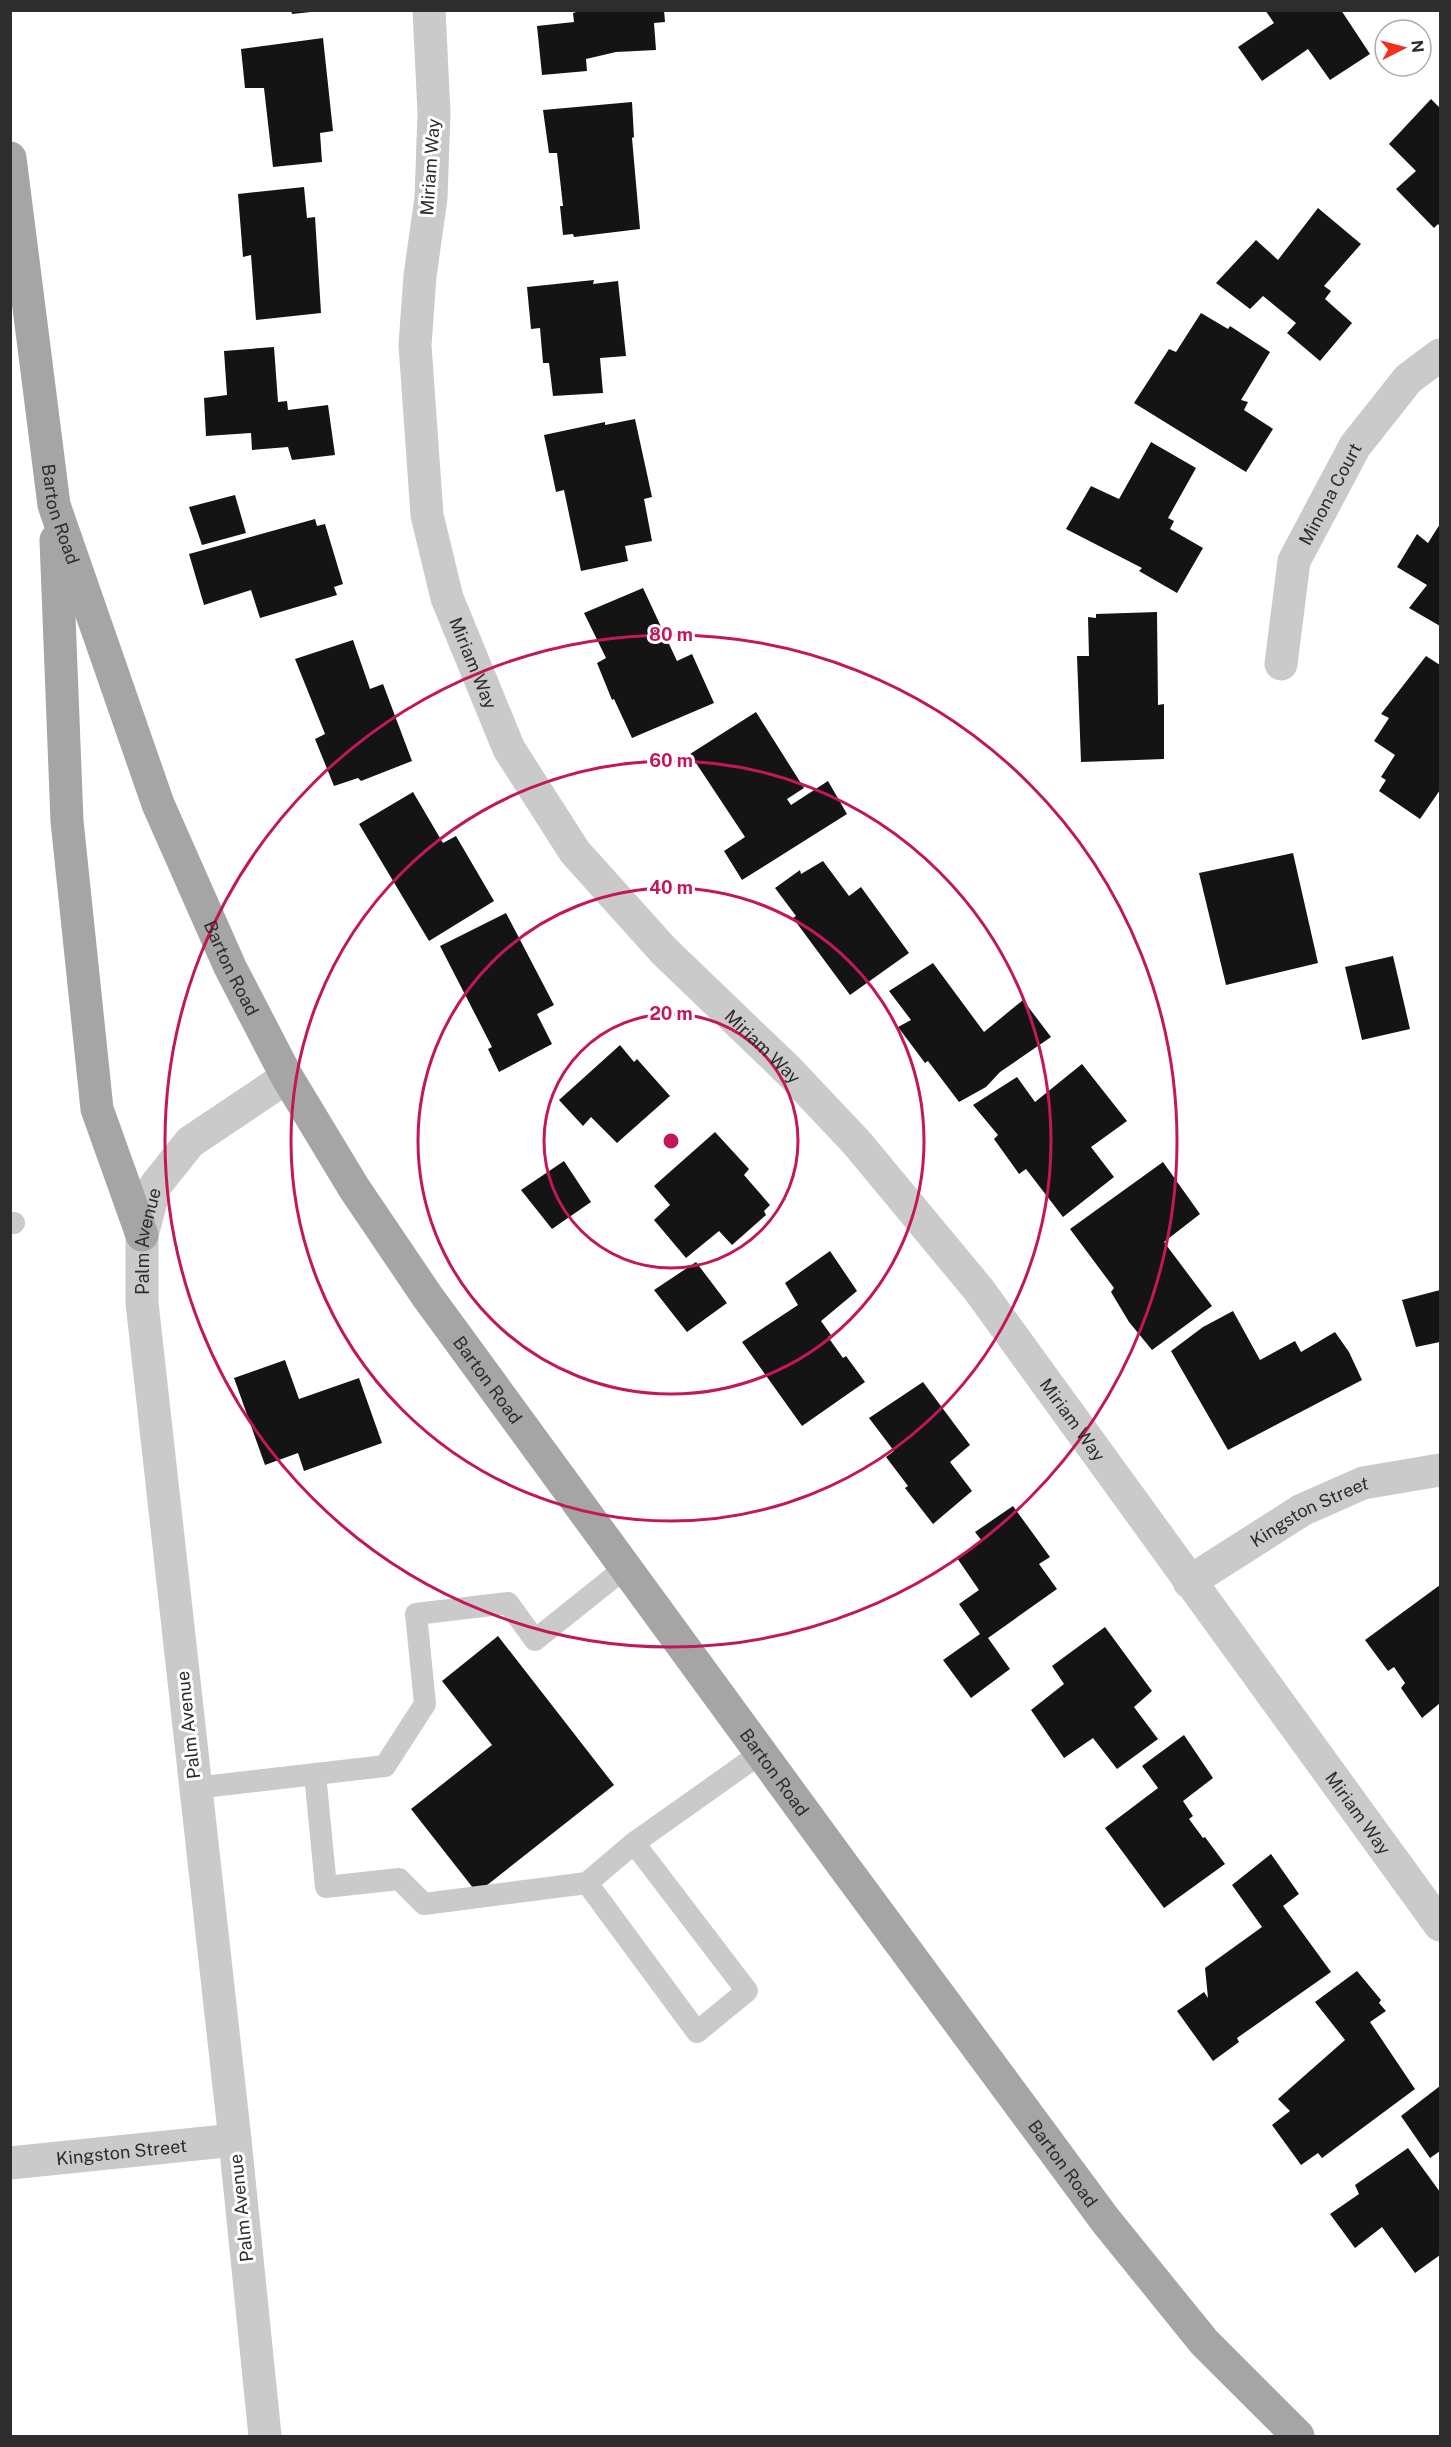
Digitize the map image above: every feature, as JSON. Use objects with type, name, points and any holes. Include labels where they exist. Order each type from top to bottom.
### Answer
[{"type":"main road","name":"Barton Road","points":[[10,158],[15,226],[54,505],[158,804],[230,967],[287,1077],[354,1188],[407,1267],[760,1753],[1106,2221],[1204,2342],[1298,2436]]},
{"type":"main road","points":[[54,505],[67,822],[97,1108],[142,1236]]},
{"type":"street","name":"Miriam Way","points":[[429,10],[434,112],[430,198],[420,276],[415,345],[427,515],[447,598],[509,749],[575,852],[664,951],[789,1071],[857,1143],[979,1290],[1440,1925]]},
{"type":"street","name":"Minona Court","points":[[1281,664],[1294,561],[1355,446],[1408,379],[1440,355]]},
{"type":"street","name":"Palm Avenue","points":[[265,2436],[142,1303],[142,1236],[155,1186],[190,1142],[287,1077]]},
{"type":"street","name":"Kingston Street","points":[[1189,1582],[1302,1510],[1363,1483],[1440,1470]]},
{"type":"street","name":"Kingston Street","points":[[10,2163],[234,2140]]},
{"type":"lane","points":[[195,1788],[385,1766],[425,1704],[416,1614],[508,1603],[535,1640],[625,1568]]},
{"type":"lane","points":[[315,1774],[326,1887],[399,1879],[424,1904],[587,1883],[634,1843],[760,1753]]},
{"type":"lane","points":[[587,1883],[697,2032],[747,1991],[634,1843]]},
{"type":"building","points":[[291,10],[311,10],[311,12],[292,14]]},
{"type":"building","points":[[583,10],[664,10],[665,22],[654,23],[656,50],[616,52],[586,59],[587,71],[542,75],[537,26],[574,22],[573,13]]},
{"type":"building","points":[[1265,10],[1341,10],[1370,54],[1330,80],[1308,49],[1262,81],[1238,47],[1274,23]]},
{"type":"building","points":[[323,38],[333,131],[320,133],[322,162],[273,167],[264,88],[245,88],[241,49]]},
{"type":"building","points":[[1431,99],[1440,108],[1440,227],[1438,224],[1434,228],[1396,189],[1416,171],[1389,144]]},
{"type":"building","points":[[632,102],[634,137],[632,138],[640,229],[574,237],[573,234],[563,235],[560,206],[563,206],[557,153],[549,153],[543,110]]},
{"type":"building","points":[[304,187],[307,218],[315,217],[321,313],[256,320],[251,255],[243,257],[238,194]]},
{"type":"building","points":[[1318,208],[1361,244],[1324,286],[1331,291],[1325,299],[1352,323],[1320,361],[1287,333],[1296,323],[1263,296],[1250,309],[1216,283],[1256,240],[1278,260]]},
{"type":"building","points":[[594,280],[593,284],[618,281],[626,356],[600,358],[603,393],[553,396],[549,363],[543,363],[540,328],[531,329],[527,287]]},
{"type":"building","points":[[1201,313],[1228,329],[1230,326],[1270,352],[1241,400],[1248,402],[1244,410],[1273,429],[1246,472],[1134,403],[1169,349],[1176,352]]},
{"type":"building","points":[[274,347],[278,402],[287,401],[288,410],[328,405],[335,455],[292,460],[288,447],[252,450],[251,433],[206,436],[204,398],[227,395],[224,351]]},
{"type":"building","points":[[635,419],[652,497],[644,499],[652,541],[625,546],[628,561],[581,571],[564,490],[556,492],[544,435],[605,422],[605,425]]},
{"type":"building","points":[[1151,442],[1196,468],[1168,518],[1174,521],[1170,529],[1203,548],[1177,593],[1139,571],[1142,568],[1066,529],[1091,486],[1119,499]]},
{"type":"building","points":[[235,495],[246,533],[202,545],[189,507]]},
{"type":"building","points":[[315,519],[317,526],[325,524],[343,584],[334,587],[337,595],[260,618],[251,590],[204,605],[189,554]]},
{"type":"building","points":[[1440,524],[1440,626],[1409,608],[1427,585],[1397,567],[1417,534],[1428,543]]},
{"type":"building","points":[[643,588],[677,661],[692,654],[714,703],[632,738],[614,699],[612,700],[597,663],[606,658],[584,613]]},
{"type":"building","points":[[1157,612],[1158,705],[1164,704],[1164,759],[1081,762],[1077,656],[1089,656],[1088,617],[1096,618],[1096,614]]},
{"type":"building","points":[[353,640],[370,689],[383,684],[412,761],[361,781],[358,778],[334,786],[315,739],[325,734],[295,659]]},
{"type":"building","points":[[1426,656],[1440,665],[1440,790],[1420,819],[1379,791],[1386,780],[1381,777],[1395,755],[1374,741],[1389,718],[1381,714]]},
{"type":"building","points":[[756,712],[804,788],[787,799],[791,805],[828,781],[847,814],[742,880],[724,851],[745,837],[690,754]]},
{"type":"building","points":[[413,792],[443,843],[456,836],[494,901],[429,941],[359,824]]},
{"type":"building","points":[[1293,853],[1318,963],[1226,985],[1199,873]]},
{"type":"building","points":[[823,861],[849,896],[861,887],[909,953],[850,995],[793,918],[796,916],[775,888],[800,870],[801,874]]},
{"type":"building","points":[[506,913],[554,1005],[537,1014],[552,1044],[499,1072],[488,1049],[492,1047],[440,946]]},
{"type":"building","points":[[1393,956],[1410,1029],[1362,1040],[1345,967]]},
{"type":"building","points":[[933,963],[984,1032],[1023,1000],[1051,1037],[1000,1072],[986,1087],[959,1102],[928,1061],[925,1063],[898,1027],[911,1020],[889,991]]},
{"type":"building","points":[[620,1045],[634,1062],[637,1059],[670,1096],[617,1143],[591,1117],[583,1126],[559,1100]]},
{"type":"building","points":[[1082,1064],[1127,1121],[1091,1147],[1114,1177],[1063,1217],[1026,1169],[1019,1174],[994,1139],[998,1135],[973,1105],[1017,1077],[1035,1102]]},
{"type":"building","points":[[715,1132],[749,1169],[744,1175],[770,1205],[764,1211],[766,1215],[732,1245],[719,1231],[686,1258],[654,1220],[670,1205],[654,1186]]},
{"type":"building","points":[[564,1161],[591,1202],[552,1229],[521,1190]]},
{"type":"building","points":[[1163,1162],[1200,1214],[1164,1242],[1212,1306],[1152,1350],[1129,1322],[1111,1292],[1114,1288],[1070,1229]]},
{"type":"building","points":[[830,1251],[857,1291],[821,1321],[831,1335],[828,1337],[843,1358],[846,1356],[865,1382],[802,1426],[742,1342],[798,1305],[785,1283]]},
{"type":"building","points":[[696,1262],[727,1303],[687,1332],[654,1290]]},
{"type":"building","points":[[1440,1290],[1440,1342],[1416,1347],[1402,1300]]},
{"type":"building","points":[[1233,1311],[1260,1360],[1295,1341],[1301,1352],[1335,1332],[1349,1352],[1362,1380],[1228,1450],[1171,1351],[1203,1327]]},
{"type":"building","points":[[285,1360],[299,1399],[359,1378],[382,1443],[304,1471],[298,1453],[265,1465],[234,1378]]},
{"type":"building","points":[[923,1382],[970,1445],[950,1462],[972,1491],[933,1524],[905,1488],[908,1486],[886,1457],[894,1451],[869,1418]]},
{"type":"building","points":[[1013,1506],[1050,1557],[1039,1564],[1057,1589],[988,1638],[1010,1669],[971,1698],[943,1660],[980,1634],[959,1604],[979,1590],[957,1558],[982,1541],[975,1532]]},
{"type":"building","points":[[1440,1585],[1440,1703],[1422,1718],[1401,1688],[1405,1683],[1394,1667],[1388,1671],[1365,1640]]},
{"type":"building","points":[[1105,1627],[1152,1691],[1134,1707],[1158,1739],[1117,1769],[1093,1738],[1064,1758],[1031,1710],[1064,1684],[1052,1666]]},
{"type":"building","points":[[498,1636],[614,1785],[477,1893],[411,1809],[492,1745],[442,1681]]},
{"type":"building","points":[[1184,1735],[1213,1778],[1183,1801],[1193,1816],[1189,1819],[1225,1864],[1164,1908],[1105,1828],[1158,1788],[1142,1766]]},
{"type":"building","points":[[1271,1854],[1299,1894],[1283,1906],[1331,1972],[1237,2038],[1239,2042],[1213,2061],[1177,2011],[1204,1992],[1208,1998],[1205,1968],[1262,1927],[1232,1885]]},
{"type":"building","points":[[1357,1971],[1381,2000],[1379,2003],[1386,2011],[1370,2022],[1415,2089],[1322,2158],[1318,2153],[1301,2165],[1272,2125],[1290,2111],[1278,2099],[1345,2040],[1315,2002]]},
{"type":"building","points":[[1440,2086],[1440,2151],[1430,2158],[1401,2116]]},
{"type":"building","points":[[1408,2148],[1440,2192],[1440,2255],[1415,2273],[1382,2227],[1355,2248],[1330,2214],[1359,2194],[1355,2185]]}]
